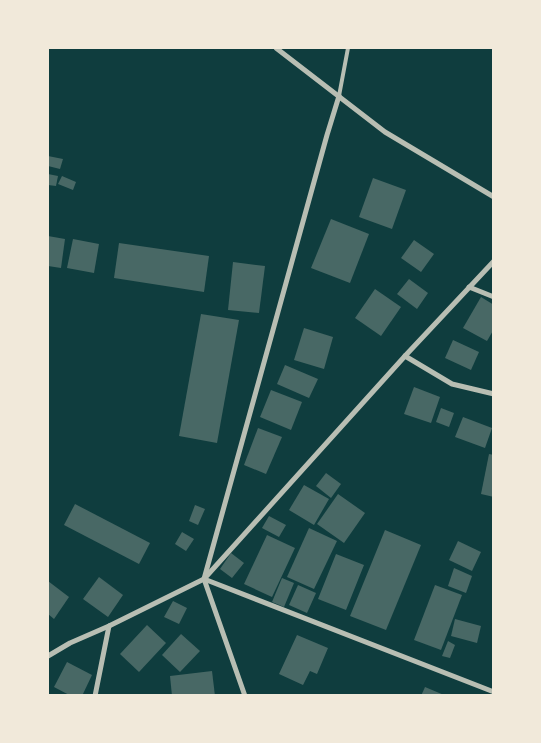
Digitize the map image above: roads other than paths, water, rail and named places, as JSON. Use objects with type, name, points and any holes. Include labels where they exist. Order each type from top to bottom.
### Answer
[{"type":"street","points":[[276,48],[385,132],[494,197]]},
{"type":"street","points":[[245,696],[204,579],[339,96]]},
{"type":"street","points":[[48,656],[70,643],[204,579],[405,356],[494,261]]},
{"type":"street","points":[[469,287],[494,296]]},
{"type":"street","points":[[405,356],[452,384],[494,394]]},
{"type":"street","points":[[204,579],[494,692]]},
{"type":"street","points":[[95,696],[109,626]]},
{"type":"lane","points":[[339,96],[348,48]]}]
